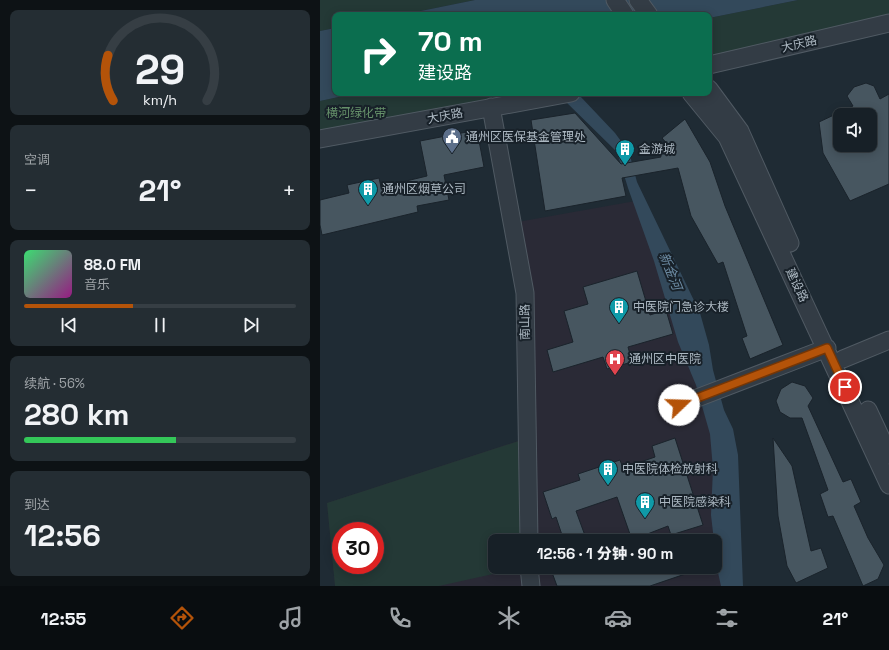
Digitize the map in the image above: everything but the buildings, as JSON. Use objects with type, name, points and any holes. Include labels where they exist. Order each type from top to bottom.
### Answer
[{"type":"street","points":[[615,0],[623,12]]},
{"type":"street","points":[[638,0],[647,12]]},
{"type":"street","name":"大庆路","points":[[712,64],[889,23]]},
{"type":"street","name":"建设路","points":[[712,93],[740,131],[843,359],[889,455]]},
{"type":"street","name":"大庆路","points":[[320,139],[554,96]]},
{"type":"street","name":"建设路","points":[[693,96],[727,138],[827,348],[889,485]]},
{"type":"street","name":"南山路","points":[[491,107],[525,293],[529,534]]},
{"type":"street","points":[[843,359],[889,340]]},
{"type":"street","points":[[686,402],[748,380],[827,348]]},
{"type":"street","points":[[530,574],[531,586]]},
{"type":"shaded area","name":"通州区中医院","points":[[641,200],[728,472],[735,586],[335,586],[334,574],[384,574],[384,522],[332,522],[332,555],[327,503],[527,438],[512,223]]},
{"type":"green space","points":[[320,0],[475,0],[416,12],[332,12],[332,29],[320,31]]},
{"type":"green space","points":[[798,0],[889,0],[889,23],[712,64],[712,17]]},
{"type":"green space","name":"横河绿化带","points":[[343,96],[549,96],[320,139],[320,101]]},
{"type":"green space","points":[[528,438],[529,534],[488,534],[488,574],[493,574],[439,586],[335,586],[334,574],[384,574],[384,522],[332,522],[332,555],[327,503]]},
{"type":"water","points":[[475,0],[798,0],[712,17],[712,12],[416,12]]},
{"type":"water","points":[[332,29],[332,96],[343,96],[320,101],[320,31]]},
{"type":"water","name":"新金河","points":[[580,96],[615,133],[629,152],[637,182],[700,313],[709,345],[713,370],[724,410],[733,429],[738,455],[743,586],[721,586],[718,574],[722,574],[722,534],[713,534],[711,515],[713,469],[710,434],[696,385],[678,342],[654,261],[617,152],[564,100]]},
{"type":"place","name":"通州区医保基金管理处","points":[[452,154]]},
{"type":"place","name":"金游城","points":[[625,166]]},
{"type":"place","name":"通州区烟草公司","points":[[368,206]]},
{"type":"place","name":"中医院门急诊大楼","points":[[619,324]]},
{"type":"place","name":"通州区中医院","points":[[615,376]]},
{"type":"place","name":"中医院体检放射科","points":[[608,486]]},
{"type":"place","name":"中医院感染科","points":[[645,519]]},
{"type":"route","points":[[679,405],[748,380],[827,348],[845,387]]}]
